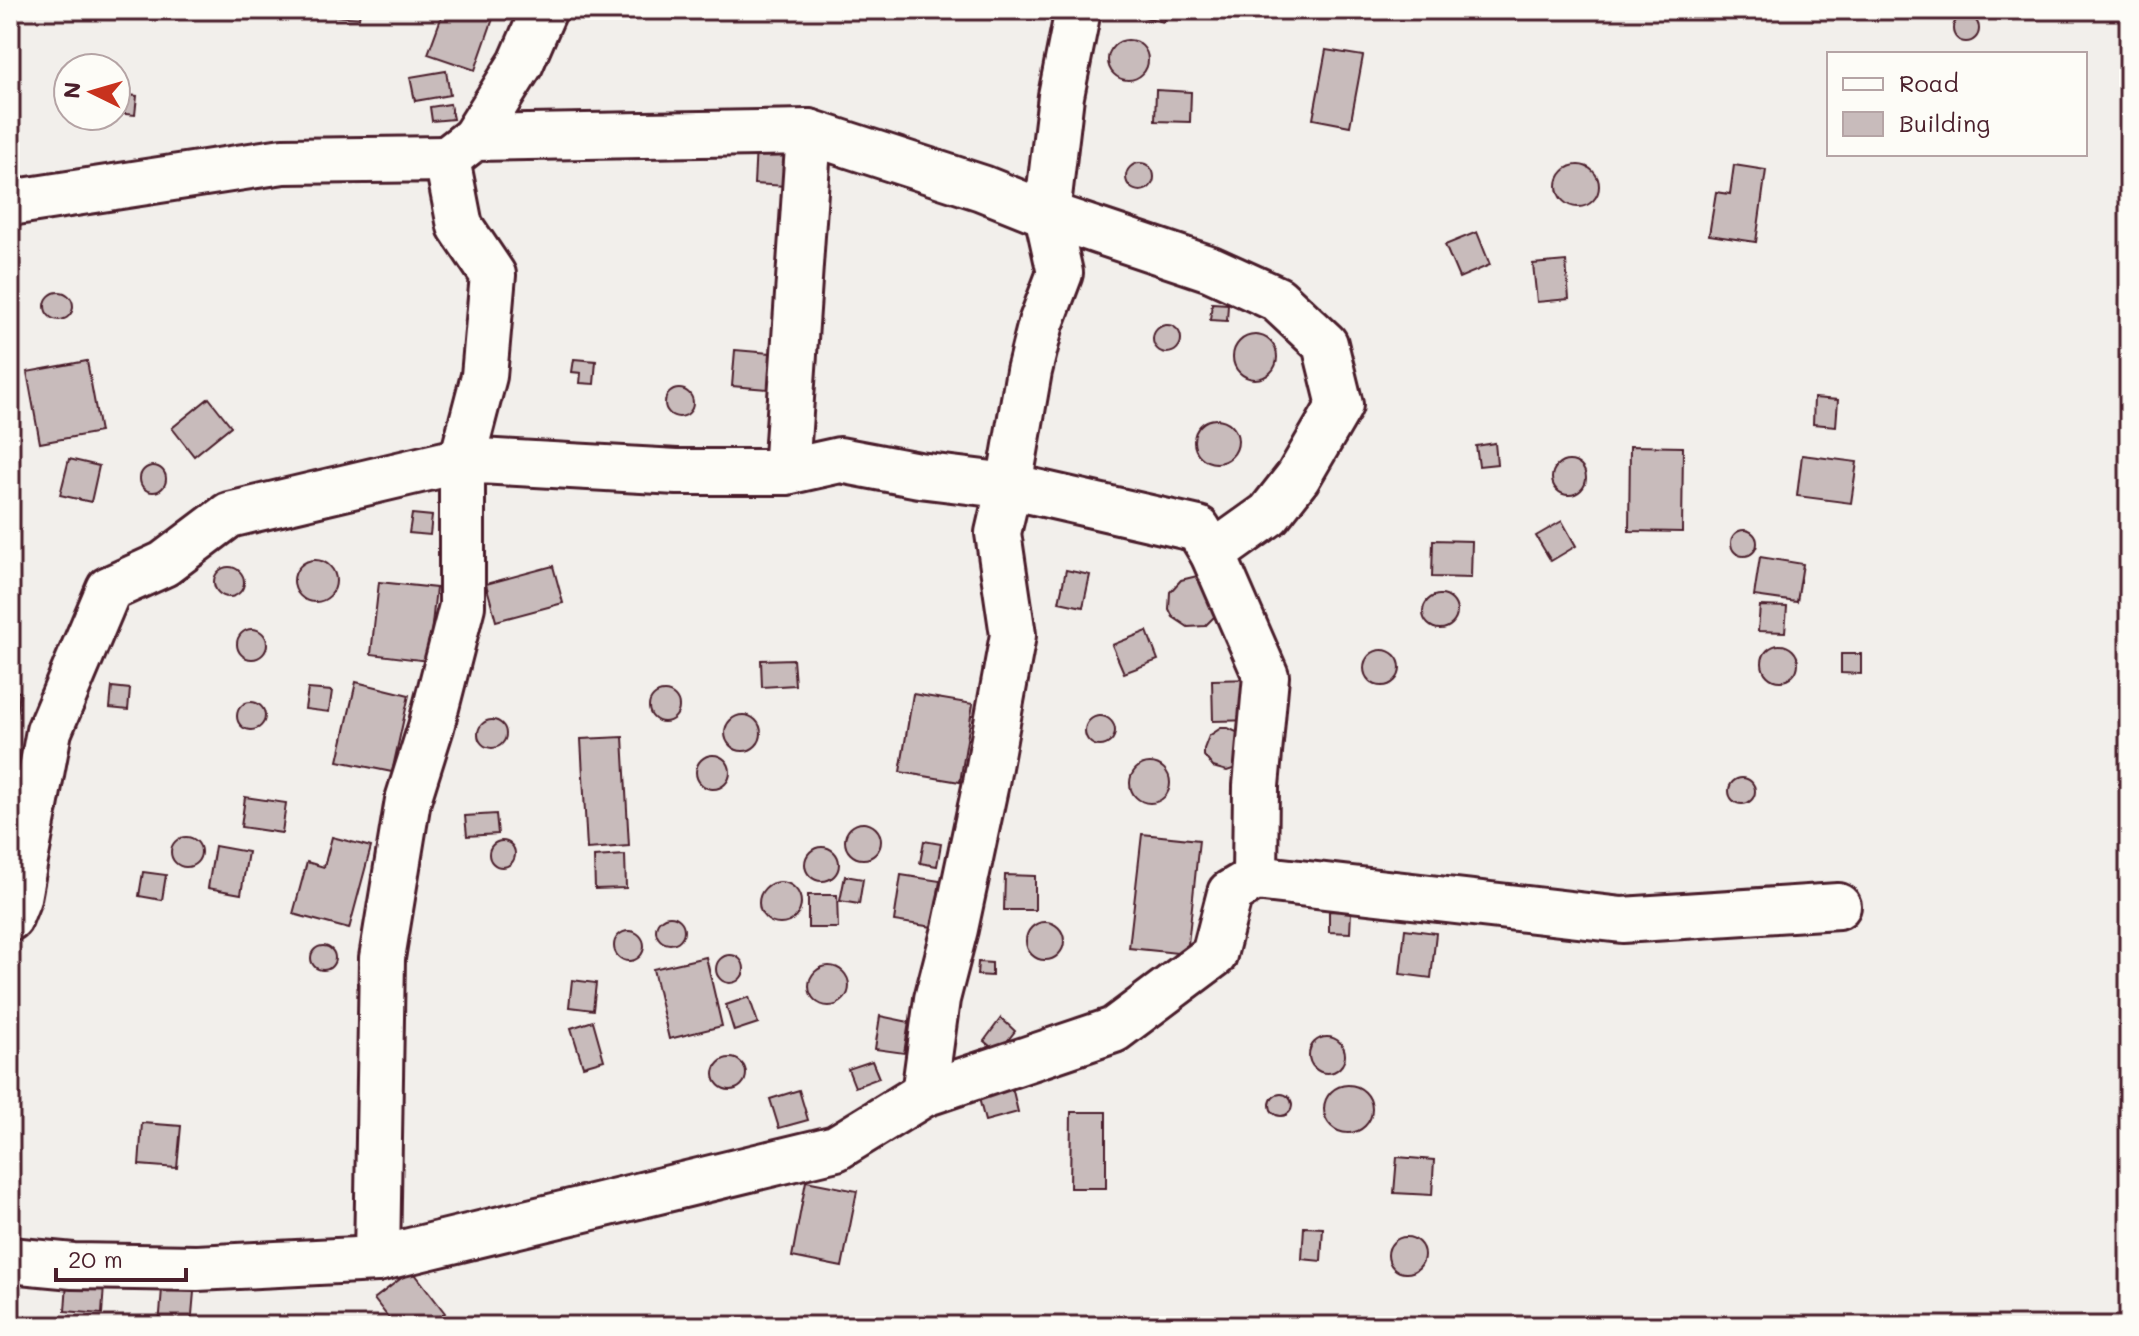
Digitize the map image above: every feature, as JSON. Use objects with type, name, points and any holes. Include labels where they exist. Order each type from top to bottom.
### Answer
[{"type":"street","points":[[377,1259],[382,958],[408,800],[431,727],[462,606],[462,460],[484,376],[493,275],[460,226],[460,148],[521,63],[544,10]]},
{"type":"street","points":[[924,1094],[937,999],[983,797],[1013,635],[998,533],[1029,371],[1041,323],[1060,273],[1047,214],[1061,96],[1078,10]]},
{"type":"street","points":[[786,472],[809,132]]},
{"type":"street","points":[[10,203],[283,161],[460,148],[809,132],[982,188],[1047,214],[1211,269],[1277,299],[1325,344],[1340,405],[1298,477],[1269,514],[1213,554]]},
{"type":"street","points":[[10,918],[18,898],[49,731],[109,589],[164,564],[229,515],[462,460],[677,472],[786,472],[840,460],[919,475],[1009,486],[1198,529],[1213,554],[1266,676],[1256,786],[1255,878]]},
{"type":"street","points":[[10,1260],[73,1266],[197,1268],[377,1259],[836,1148],[924,1094],[1114,1030],[1214,955],[1230,893],[1255,878],[1622,920],[1838,906]]},
{"type":"building","points":[[237,10],[280,10],[280,14]]},
{"type":"building","points":[[322,10],[360,10],[359,18],[321,15]]},
{"type":"building","points":[[444,10],[496,10],[475,70],[428,54]]},
{"type":"building","points":[[1146,10],[1167,10],[1164,22],[1144,17]]},
{"type":"building","points":[[1966,16],[1975,20],[1979,29],[1975,38],[1966,42],[1957,38],[1953,29],[1957,20]]},
{"type":"building","points":[[1128,40],[1142,46],[1148,60],[1142,74],[1128,80],[1114,74],[1108,60],[1114,46]]},
{"type":"building","points":[[1326,50],[1363,56],[1350,126],[1313,119]]},
{"type":"building","points":[[446,71],[450,95],[415,101],[410,77]]},
{"type":"building","points":[[1156,90],[1191,92],[1190,122],[1155,121]]},
{"type":"building","points":[[132,96],[137,96],[135,115],[132,115]]},
{"type":"building","points":[[450,104],[453,119],[432,121],[430,107]]},
{"type":"building","points":[[756,146],[789,148],[786,186],[754,184]]},
{"type":"building","points":[[1140,163],[1150,167],[1154,177],[1150,187],[1140,191],[1130,187],[1126,177],[1130,167]]},
{"type":"building","points":[[1578,165],[1593,171],[1599,186],[1593,201],[1578,207],[1563,201],[1557,186],[1563,171]]},
{"type":"building","points":[[1734,165],[1766,170],[1756,242],[1709,235],[1716,192],[1730,194]]},
{"type":"building","points":[[1477,232],[1490,265],[1459,278],[1445,245]]},
{"type":"building","points":[[10,250],[18,255],[20,264],[18,271],[10,277]]},
{"type":"building","points":[[1566,261],[1569,299],[1537,302],[1533,264]]},
{"type":"building","points":[[59,292],[69,296],[73,306],[69,316],[59,320],[49,316],[45,306],[49,296]]},
{"type":"building","points":[[1212,303],[1228,304],[1227,321],[1210,320]]},
{"type":"building","points":[[1167,325],[1177,329],[1181,339],[1177,349],[1167,353],[1157,349],[1153,339],[1157,329]]},
{"type":"building","points":[[1255,335],[1271,341],[1277,357],[1271,373],[1255,379],[1239,373],[1233,357],[1239,341]]},
{"type":"building","points":[[735,350],[783,354],[780,390],[732,386]]},
{"type":"building","points":[[574,359],[596,361],[594,384],[580,383],[581,373],[572,372]]},
{"type":"building","points":[[87,361],[100,432],[40,443],[27,372]]},
{"type":"building","points":[[679,389],[689,393],[693,403],[689,413],[679,417],[669,413],[665,403],[669,393]]},
{"type":"building","points":[[209,398],[231,426],[194,456],[172,428]]},
{"type":"building","points":[[1814,398],[1838,400],[1836,426],[1813,424]]},
{"type":"building","points":[[1216,419],[1231,426],[1238,441],[1231,456],[1216,463],[1201,456],[1194,441],[1201,426]]},
{"type":"building","points":[[1495,443],[1497,464],[1479,466],[1476,446]]},
{"type":"building","points":[[1630,446],[1683,447],[1682,532],[1629,531]]},
{"type":"building","points":[[1802,455],[1857,462],[1851,503],[1797,496]]},
{"type":"building","points":[[69,459],[99,466],[91,502],[60,495]]},
{"type":"building","points":[[1569,461],[1581,466],[1586,478],[1581,490],[1569,495],[1557,490],[1552,478],[1557,466]]},
{"type":"building","points":[[153,466],[162,470],[166,479],[162,488],[153,492],[144,488],[140,479],[144,470]]},
{"type":"building","points":[[412,514],[432,516],[430,535],[409,533]]},
{"type":"building","points":[[1562,521],[1576,546],[1551,561],[1536,536]]},
{"type":"building","points":[[1744,530],[1754,533],[1757,543],[1754,553],[1744,556],[1734,553],[1731,543],[1734,533]]},
{"type":"building","points":[[1433,540],[1472,541],[1471,578],[1432,577]]},
{"type":"building","points":[[1760,557],[1803,564],[1797,602],[1754,596]]},
{"type":"building","points":[[315,560],[330,566],[336,581],[330,596],[315,602],[300,596],[294,581],[300,566]]},
{"type":"building","points":[[553,566],[563,603],[496,621],[486,584]]},
{"type":"building","points":[[229,567],[239,572],[244,582],[239,592],[229,597],[219,592],[214,582],[219,572]]},
{"type":"building","points":[[1066,570],[1090,575],[1083,607],[1059,602]]},
{"type":"building","points":[[1197,576],[1205,578],[1218,613],[1205,626],[1188,627],[1173,617],[1169,609],[1170,592],[1181,580]]},
{"type":"building","points":[[379,582],[436,588],[428,661],[371,654]]},
{"type":"building","points":[[1440,595],[1452,600],[1457,612],[1452,624],[1440,629],[1428,624],[1423,612],[1428,600]]},
{"type":"building","points":[[1760,606],[1787,607],[1785,632],[1758,631]]},
{"type":"building","points":[[252,629],[258,630],[266,638],[266,650],[258,658],[252,659],[246,658],[238,650],[237,644],[238,638],[246,630]]},
{"type":"building","points":[[1147,631],[1158,660],[1124,673],[1112,645]]},
{"type":"building","points":[[1780,645],[1793,650],[1798,663],[1793,676],[1780,681],[1767,676],[1762,663],[1767,650]]},
{"type":"building","points":[[1382,650],[1395,655],[1400,668],[1395,681],[1382,686],[1369,681],[1364,668],[1369,655]]},
{"type":"building","points":[[1841,654],[1861,654],[1861,674],[1841,673]]},
{"type":"building","points":[[793,659],[795,685],[762,687],[761,660]]},
{"type":"building","points":[[1257,679],[1258,720],[1213,721],[1212,680]]},
{"type":"building","points":[[356,682],[409,695],[392,772],[338,761]]},
{"type":"building","points":[[112,687],[130,689],[128,710],[110,708]]},
{"type":"building","points":[[308,689],[332,691],[329,712],[305,709]]},
{"type":"building","points":[[10,691],[20,692],[14,736],[10,735]]},
{"type":"building","points":[[664,692],[675,696],[679,707],[675,718],[664,722],[653,718],[649,707],[653,696]]},
{"type":"building","points":[[913,694],[973,704],[960,782],[900,772]]},
{"type":"building","points":[[251,702],[261,706],[265,716],[261,726],[251,730],[241,726],[237,716],[241,706]]},
{"type":"building","points":[[743,715],[756,720],[761,733],[756,746],[743,751],[730,746],[725,733],[730,720]]},
{"type":"building","points":[[1100,716],[1110,721],[1115,731],[1110,741],[1100,746],[1090,741],[1085,731],[1090,721]]},
{"type":"building","points":[[492,720],[502,724],[506,734],[502,744],[492,748],[482,744],[478,734],[482,724]]},
{"type":"building","points":[[1221,728],[1241,734],[1239,767],[1227,771],[1213,767],[1204,756],[1209,736]]},
{"type":"building","points":[[623,737],[629,846],[587,849],[581,739]]},
{"type":"building","points":[[713,755],[725,760],[730,772],[725,784],[713,789],[701,784],[696,772],[701,760]]},
{"type":"building","points":[[1150,763],[1164,769],[1170,783],[1164,797],[1150,803],[1136,797],[1130,783],[1136,769]]},
{"type":"building","points":[[1742,778],[1752,781],[1755,791],[1752,801],[1742,804],[1732,801],[1729,791],[1732,781]]},
{"type":"building","points":[[245,797],[286,803],[282,833],[241,827]]},
{"type":"building","points":[[496,814],[498,834],[467,836],[465,816]]},
{"type":"building","points":[[863,823],[876,828],[881,841],[876,854],[863,859],[850,854],[845,841],[850,828]]},
{"type":"building","points":[[1142,834],[1199,840],[1187,954],[1129,948]]},
{"type":"building","points":[[186,837],[197,841],[201,852],[197,863],[186,867],[175,863],[171,852],[175,841]]},
{"type":"building","points":[[332,837],[371,847],[349,929],[293,914],[307,862],[324,867]]},
{"type":"building","points":[[502,841],[511,845],[515,854],[511,863],[502,867],[493,863],[489,854],[493,845]]},
{"type":"building","points":[[924,841],[941,844],[937,866],[920,863]]},
{"type":"building","points":[[215,846],[248,852],[241,894],[208,888]]},
{"type":"building","points":[[822,847],[834,852],[839,864],[834,876],[822,881],[810,876],[805,864],[810,852]]},
{"type":"building","points":[[625,855],[626,888],[595,889],[594,857]]},
{"type":"building","points":[[143,872],[166,875],[162,900],[139,896]]},
{"type":"building","points":[[901,875],[940,881],[933,927],[894,921]]},
{"type":"building","points":[[1005,875],[1035,876],[1035,910],[1004,910]]},
{"type":"building","points":[[845,876],[863,879],[859,904],[840,901]]},
{"type":"building","points":[[780,882],[795,888],[801,903],[795,918],[780,924],[765,918],[759,903],[765,888]]},
{"type":"building","points":[[808,895],[837,895],[838,928],[808,928]]},
{"type":"building","points":[[1329,911],[1351,912],[1350,933],[1329,932]]},
{"type":"building","points":[[670,916],[680,920],[684,930],[680,940],[670,944],[660,940],[656,930],[660,920]]},
{"type":"building","points":[[1045,922],[1058,928],[1064,941],[1058,954],[1045,960],[1032,954],[1026,941],[1032,928]]},
{"type":"building","points":[[1405,929],[1436,933],[1431,978],[1400,974]]},
{"type":"building","points":[[629,931],[640,935],[644,946],[640,957],[629,961],[618,957],[614,946],[618,935]]},
{"type":"building","points":[[323,946],[331,950],[335,958],[331,966],[323,970],[315,966],[311,958],[315,950]]},
{"type":"building","points":[[730,955],[740,959],[744,969],[740,979],[730,983],[720,979],[716,969],[720,959]]},
{"type":"building","points":[[706,957],[722,1026],[669,1039],[653,969]]},
{"type":"building","points":[[978,962],[992,963],[992,976],[977,975]]},
{"type":"building","points":[[829,966],[843,972],[849,986],[843,1000],[829,1006],[815,1000],[809,986],[815,972]]},
{"type":"building","points":[[572,980],[596,983],[593,1010],[569,1007]]},
{"type":"building","points":[[749,997],[758,1023],[734,1031],[726,1005]]},
{"type":"building","points":[[880,1016],[909,1022],[904,1053],[875,1049]]},
{"type":"building","points":[[1001,1018],[1015,1031],[998,1053],[984,1041]]},
{"type":"building","points":[[593,1021],[604,1060],[583,1066],[571,1028]]},
{"type":"building","points":[[1327,1037],[1339,1043],[1345,1055],[1339,1067],[1327,1073],[1315,1067],[1309,1055],[1315,1043]]},
{"type":"building","points":[[730,1058],[741,1063],[746,1074],[741,1085],[730,1090],[719,1085],[714,1074],[719,1063]]},
{"type":"building","points":[[872,1061],[879,1078],[855,1087],[848,1069]]},
{"type":"building","points":[[1009,1074],[1018,1112],[985,1121],[975,1083]]},
{"type":"building","points":[[1348,1085],[1365,1092],[1372,1109],[1365,1126],[1348,1133],[1331,1126],[1324,1109],[1331,1092]]},
{"type":"building","points":[[799,1090],[808,1120],[779,1128],[770,1099]]},
{"type":"building","points":[[1277,1094],[1285,1094],[1292,1105],[1285,1116],[1277,1116],[1270,1109],[1270,1101]]},
{"type":"building","points":[[1071,1112],[1106,1112],[1106,1188],[1070,1188]]},
{"type":"building","points":[[142,1123],[181,1126],[177,1168],[139,1165]]},
{"type":"building","points":[[1397,1157],[1434,1160],[1432,1195],[1394,1193]]},
{"type":"building","points":[[806,1181],[857,1191],[842,1267],[792,1257]]},
{"type":"building","points":[[1304,1227],[1323,1228],[1321,1261],[1302,1259]]},
{"type":"building","points":[[1406,1237],[1419,1242],[1424,1255],[1419,1268],[1406,1273],[1393,1268],[1388,1255],[1393,1242]]},
{"type":"building","points":[[412,1270],[445,1313],[429,1326],[395,1326],[374,1299]]},
{"type":"building","points":[[67,1282],[104,1285],[102,1314],[65,1311]]},
{"type":"building","points":[[162,1289],[194,1292],[191,1326],[159,1326]]},
{"type":"building","points":[[460,1317],[469,1319],[475,1326],[449,1326]]}]
